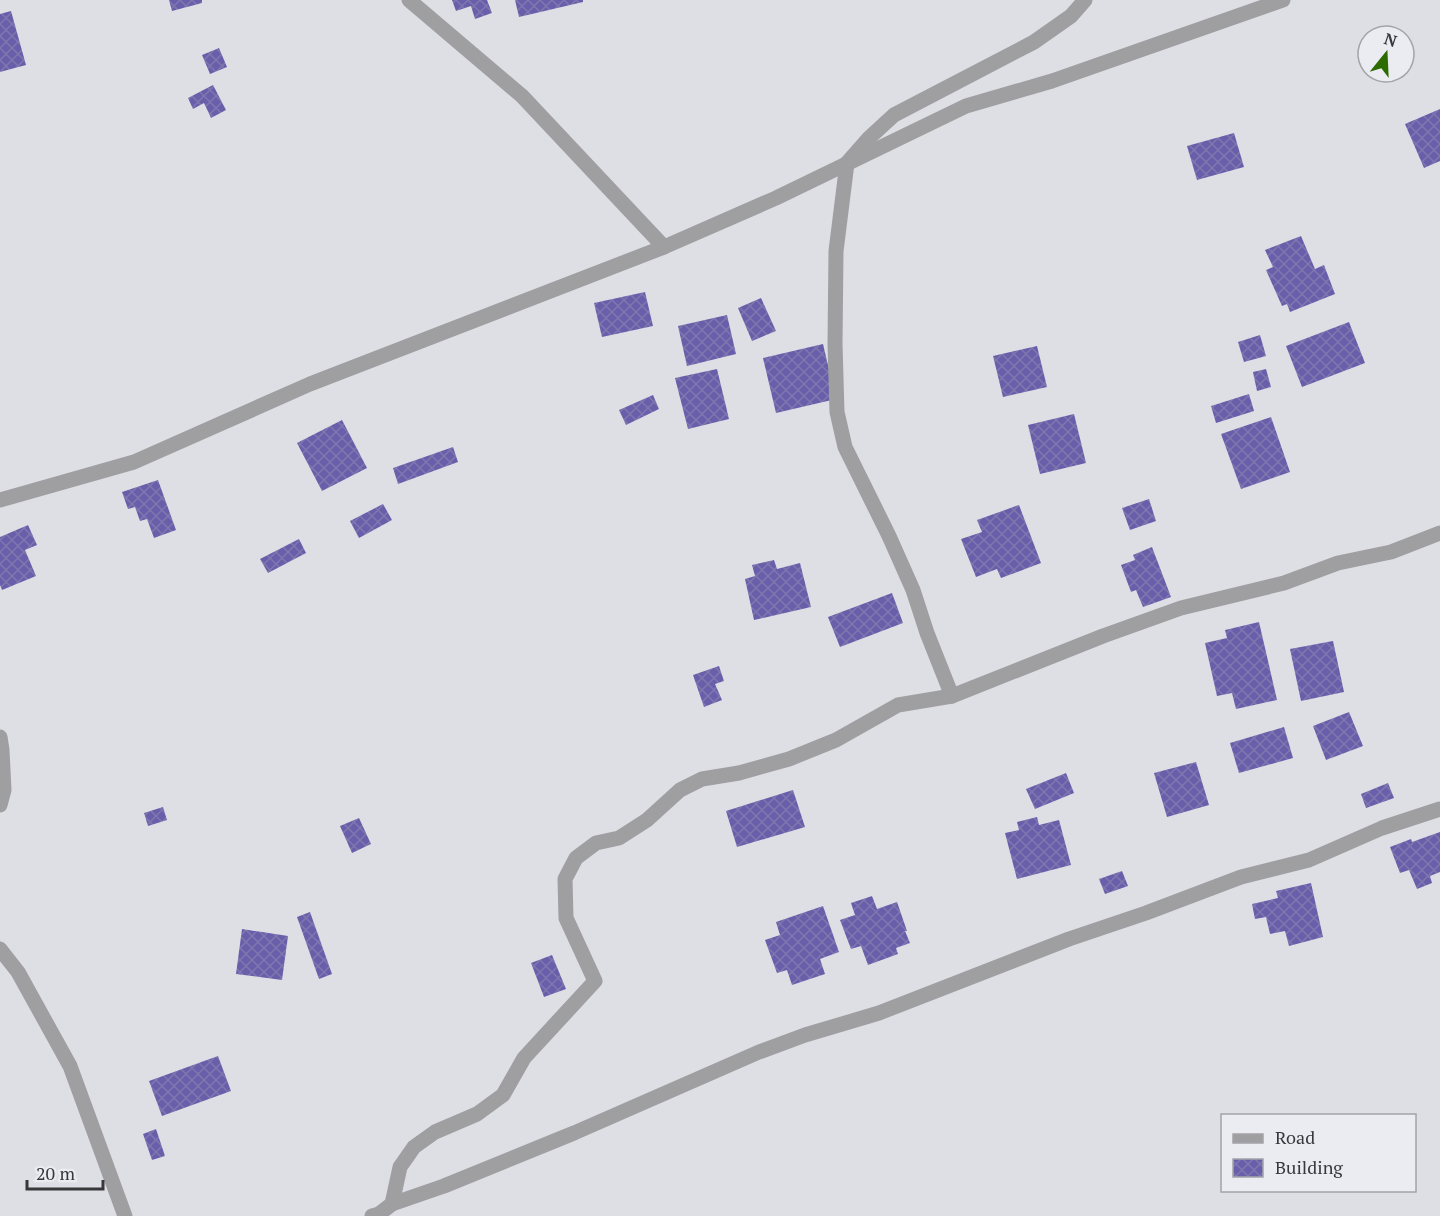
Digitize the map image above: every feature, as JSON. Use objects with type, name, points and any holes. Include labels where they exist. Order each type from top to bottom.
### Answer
[{"type":"street","points":[[410,0],[522,96],[664,247]]},
{"type":"street","points":[[952,696],[913,590],[845,447],[837,412],[836,251],[847,163],[868,138],[894,115],[1034,42],[1071,16],[1085,0]]},
{"type":"street","points":[[0,500],[134,462],[310,384],[664,247],[776,198],[966,106],[1052,81],[1283,0]]},
{"type":"street","points":[[392,1204],[400,1167],[414,1147],[435,1132],[477,1114],[503,1095],[524,1058],[595,981],[566,918],[565,879],[576,858],[596,843],[619,838],[647,820],[681,790],[702,779],[739,773],[789,759],[836,741],[898,705],[952,696],[1103,636],[1181,608],[1284,583],[1338,563],[1391,552],[1440,533]]},
{"type":"street","points":[[0,737],[4,790],[0,805]]},
{"type":"street","points":[[372,1216],[379,1214],[392,1204],[444,1186],[574,1133],[759,1052],[805,1035],[879,1013],[1069,939],[1242,877],[1310,860],[1382,828],[1440,809]]},
{"type":"street","points":[[0,949],[18,972],[70,1066],[125,1216]]},
{"type":"building","points":[[169,0],[202,0],[202,3],[172,11]]},
{"type":"building","points":[[452,0],[487,0],[492,13],[475,19],[471,6],[456,11]]},
{"type":"building","points":[[515,0],[583,0],[583,2],[519,17]]},
{"type":"building","points":[[11,11],[26,65],[0,72],[0,14]]},
{"type":"building","points":[[219,48],[227,67],[210,74],[202,55]]},
{"type":"building","points":[[213,85],[226,110],[211,118],[204,103],[193,109],[188,98]]},
{"type":"building","points":[[1440,109],[1440,161],[1424,168],[1405,124]]},
{"type":"building","points":[[1234,133],[1244,167],[1197,180],[1187,146]]},
{"type":"building","points":[[1301,236],[1315,269],[1324,265],[1335,294],[1290,312],[1287,304],[1282,306],[1266,270],[1273,267],[1265,250]]},
{"type":"building","points":[[645,292],[653,326],[602,337],[594,303]]},
{"type":"building","points":[[761,298],[776,331],[752,341],[738,308]]},
{"type":"building","points":[[727,315],[736,354],[687,366],[678,326]]},
{"type":"building","points":[[1349,322],[1365,363],[1302,387],[1286,346]]},
{"type":"building","points":[[1260,335],[1266,356],[1244,362],[1238,342]]},
{"type":"building","points":[[823,344],[836,399],[776,413],[763,358]]},
{"type":"building","points":[[1037,346],[1047,387],[1003,397],[993,356]]},
{"type":"building","points":[[717,369],[729,419],[688,429],[675,378]]},
{"type":"building","points":[[1266,369],[1271,387],[1257,391],[1253,372]]},
{"type":"building","points":[[1249,394],[1254,411],[1216,423],[1211,406]]},
{"type":"building","points":[[653,395],[659,409],[626,425],[619,410]]},
{"type":"building","points":[[1074,414],[1086,463],[1040,474],[1028,425]]},
{"type":"building","points":[[1271,417],[1290,472],[1241,489],[1221,434]]},
{"type":"building","points":[[342,420],[367,468],[322,491],[297,443]]},
{"type":"building","points":[[453,447],[458,462],[398,484],[393,468]]},
{"type":"building","points":[[158,480],[176,530],[154,538],[147,519],[140,521],[135,507],[128,509],[122,492]]},
{"type":"building","points":[[1149,499],[1156,521],[1130,530],[1122,508]]},
{"type":"building","points":[[383,504],[392,520],[359,538],[350,521]]},
{"type":"building","points":[[1019,505],[1041,563],[1001,578],[997,569],[976,577],[961,539],[982,532],[977,520]]},
{"type":"building","points":[[28,525],[37,545],[25,550],[36,576],[2,590],[0,585],[0,537]]},
{"type":"building","points":[[299,539],[306,553],[268,573],[260,559]]},
{"type":"building","points":[[1152,547],[1171,597],[1143,607],[1136,590],[1131,592],[1121,565],[1135,560],[1133,555]]},
{"type":"building","points":[[774,560],[777,569],[800,563],[811,607],[754,620],[745,579],[755,576],[752,565]]},
{"type":"building","points":[[892,593],[903,623],[840,647],[828,617]]},
{"type":"building","points":[[1259,622],[1277,700],[1236,709],[1232,693],[1217,696],[1205,643],[1227,638],[1225,630]]},
{"type":"building","points":[[1333,641],[1344,692],[1301,701],[1290,649]]},
{"type":"building","points":[[719,666],[724,681],[715,684],[722,700],[704,707],[693,675]]},
{"type":"building","points":[[1349,712],[1363,746],[1326,760],[1313,726]]},
{"type":"building","points":[[1284,727],[1293,758],[1239,773],[1230,743]]},
{"type":"building","points":[[1196,762],[1209,805],[1167,817],[1154,773]]},
{"type":"building","points":[[1066,773],[1074,793],[1035,809],[1026,789]]},
{"type":"building","points":[[1388,783],[1394,798],[1366,808],[1361,794]]},
{"type":"building","points":[[793,790],[805,827],[737,847],[726,811]]},
{"type":"building","points":[[163,807],[167,820],[148,826],[144,813]]},
{"type":"building","points":[[1037,817],[1039,825],[1059,820],[1071,865],[1017,879],[1005,833],[1019,830],[1017,822]]},
{"type":"building","points":[[359,818],[371,844],[352,853],[340,826]]},
{"type":"building","points":[[1440,832],[1440,872],[1430,876],[1432,883],[1417,889],[1409,870],[1400,873],[1390,847]]},
{"type":"building","points":[[1122,871],[1128,886],[1105,894],[1099,879]]},
{"type":"building","points":[[1311,883],[1323,937],[1289,946],[1285,931],[1270,934],[1266,917],[1255,919],[1252,904],[1278,898],[1276,891]]},
{"type":"building","points":[[872,896],[877,909],[897,902],[910,943],[896,948],[898,954],[868,965],[861,946],[851,949],[840,920],[855,915],[851,903]]},
{"type":"building","points":[[823,906],[839,952],[820,959],[825,974],[792,985],[787,970],[777,973],[765,940],[780,935],[776,922]]},
{"type":"building","points":[[310,912],[332,974],[319,979],[297,917]]},
{"type":"building","points":[[242,929],[288,936],[282,980],[236,974]]},
{"type":"building","points":[[552,955],[566,989],[544,997],[531,963]]},
{"type":"building","points":[[218,1056],[231,1091],[162,1116],[149,1081]]},
{"type":"building","points":[[156,1129],[165,1156],[152,1160],[143,1134]]}]
